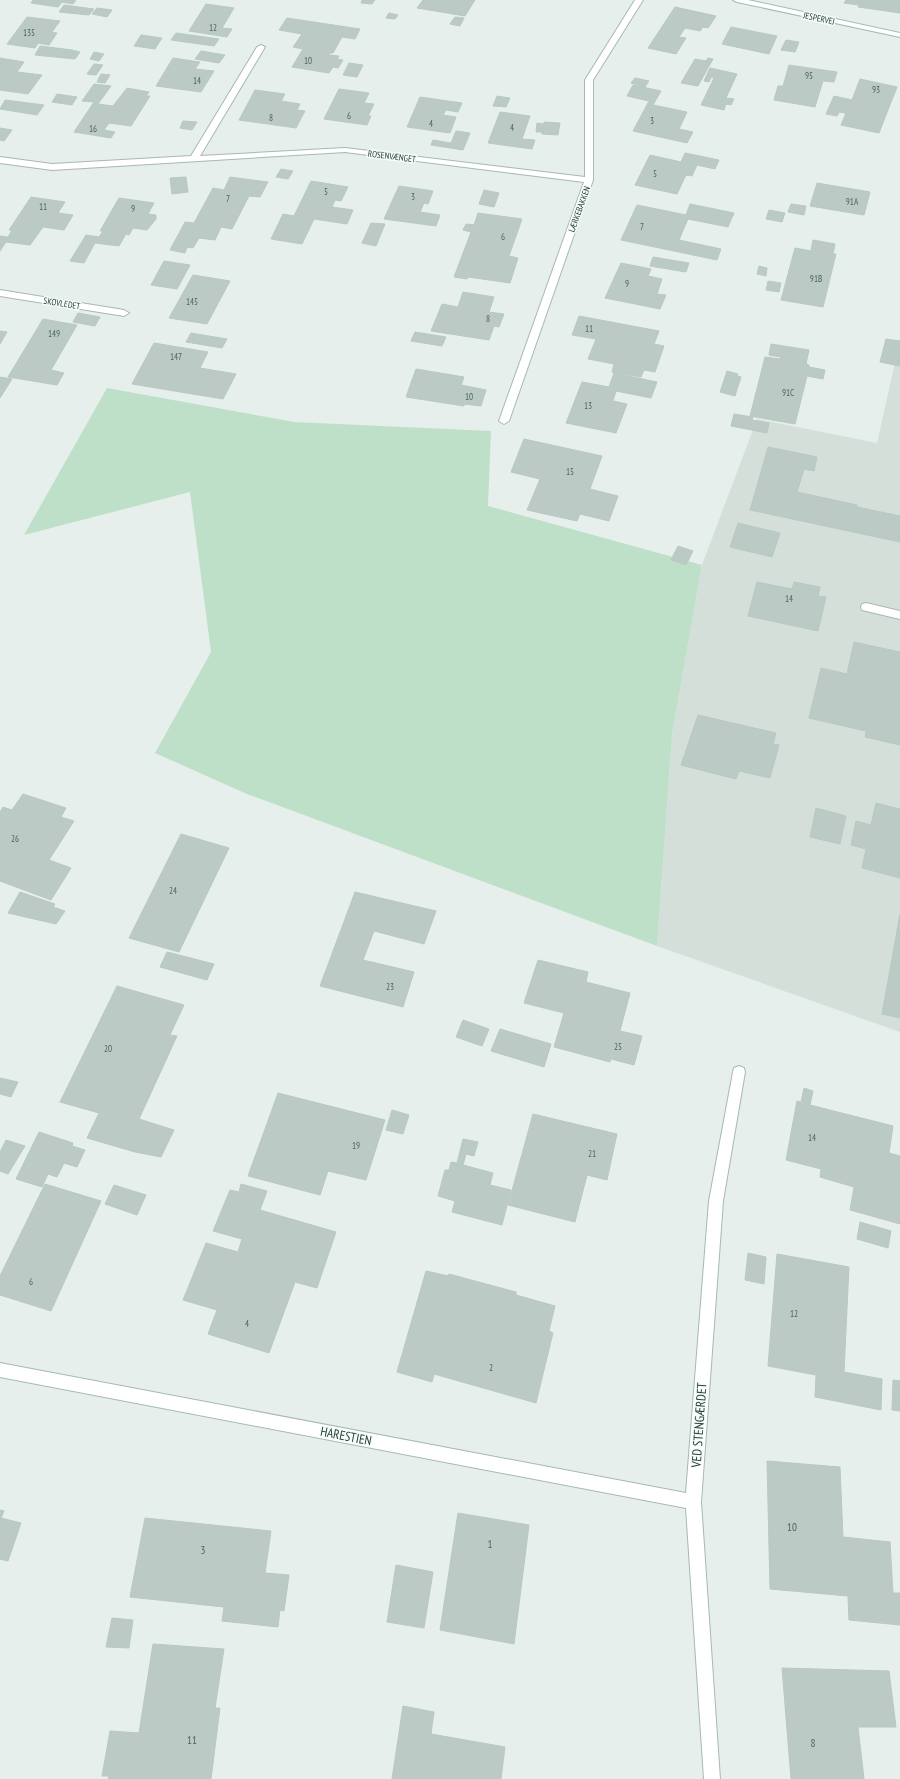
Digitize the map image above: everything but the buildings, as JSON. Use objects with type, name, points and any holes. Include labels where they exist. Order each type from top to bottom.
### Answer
[{"type":"street","name":"LÆRKEBAKKEN","points":[[504,421],[589,180],[589,80],[638,0]]},
{"type":"street","name":"JESPERVEJ","points":[[737,0],[900,35]]},
{"type":"street","points":[[194,159],[261,46]]},
{"type":"street","name":"ROSENVÆNGET","points":[[0,160],[52,167],[345,150],[589,180]]},
{"type":"street","name":"SKOVLEDET","points":[[0,294],[124,313]]},
{"type":"street","points":[[866,608],[900,615]]},
{"type":"street","name":"VED STENGÆRDET","points":[[712,1779],[693,1502],[716,1201],[740,1072]]},
{"type":"street","name":"HARESTIEN","points":[[0,1370],[693,1502]]},
{"type":"shaded area","points":[[900,340],[900,1032],[657,946],[672,735],[702,565],[757,419],[877,443]]},
{"type":"green space","points":[[107,388],[294,422],[491,431],[488,506],[702,565],[672,735],[657,946],[247,794],[155,753],[211,652],[190,492],[24,535]]}]
